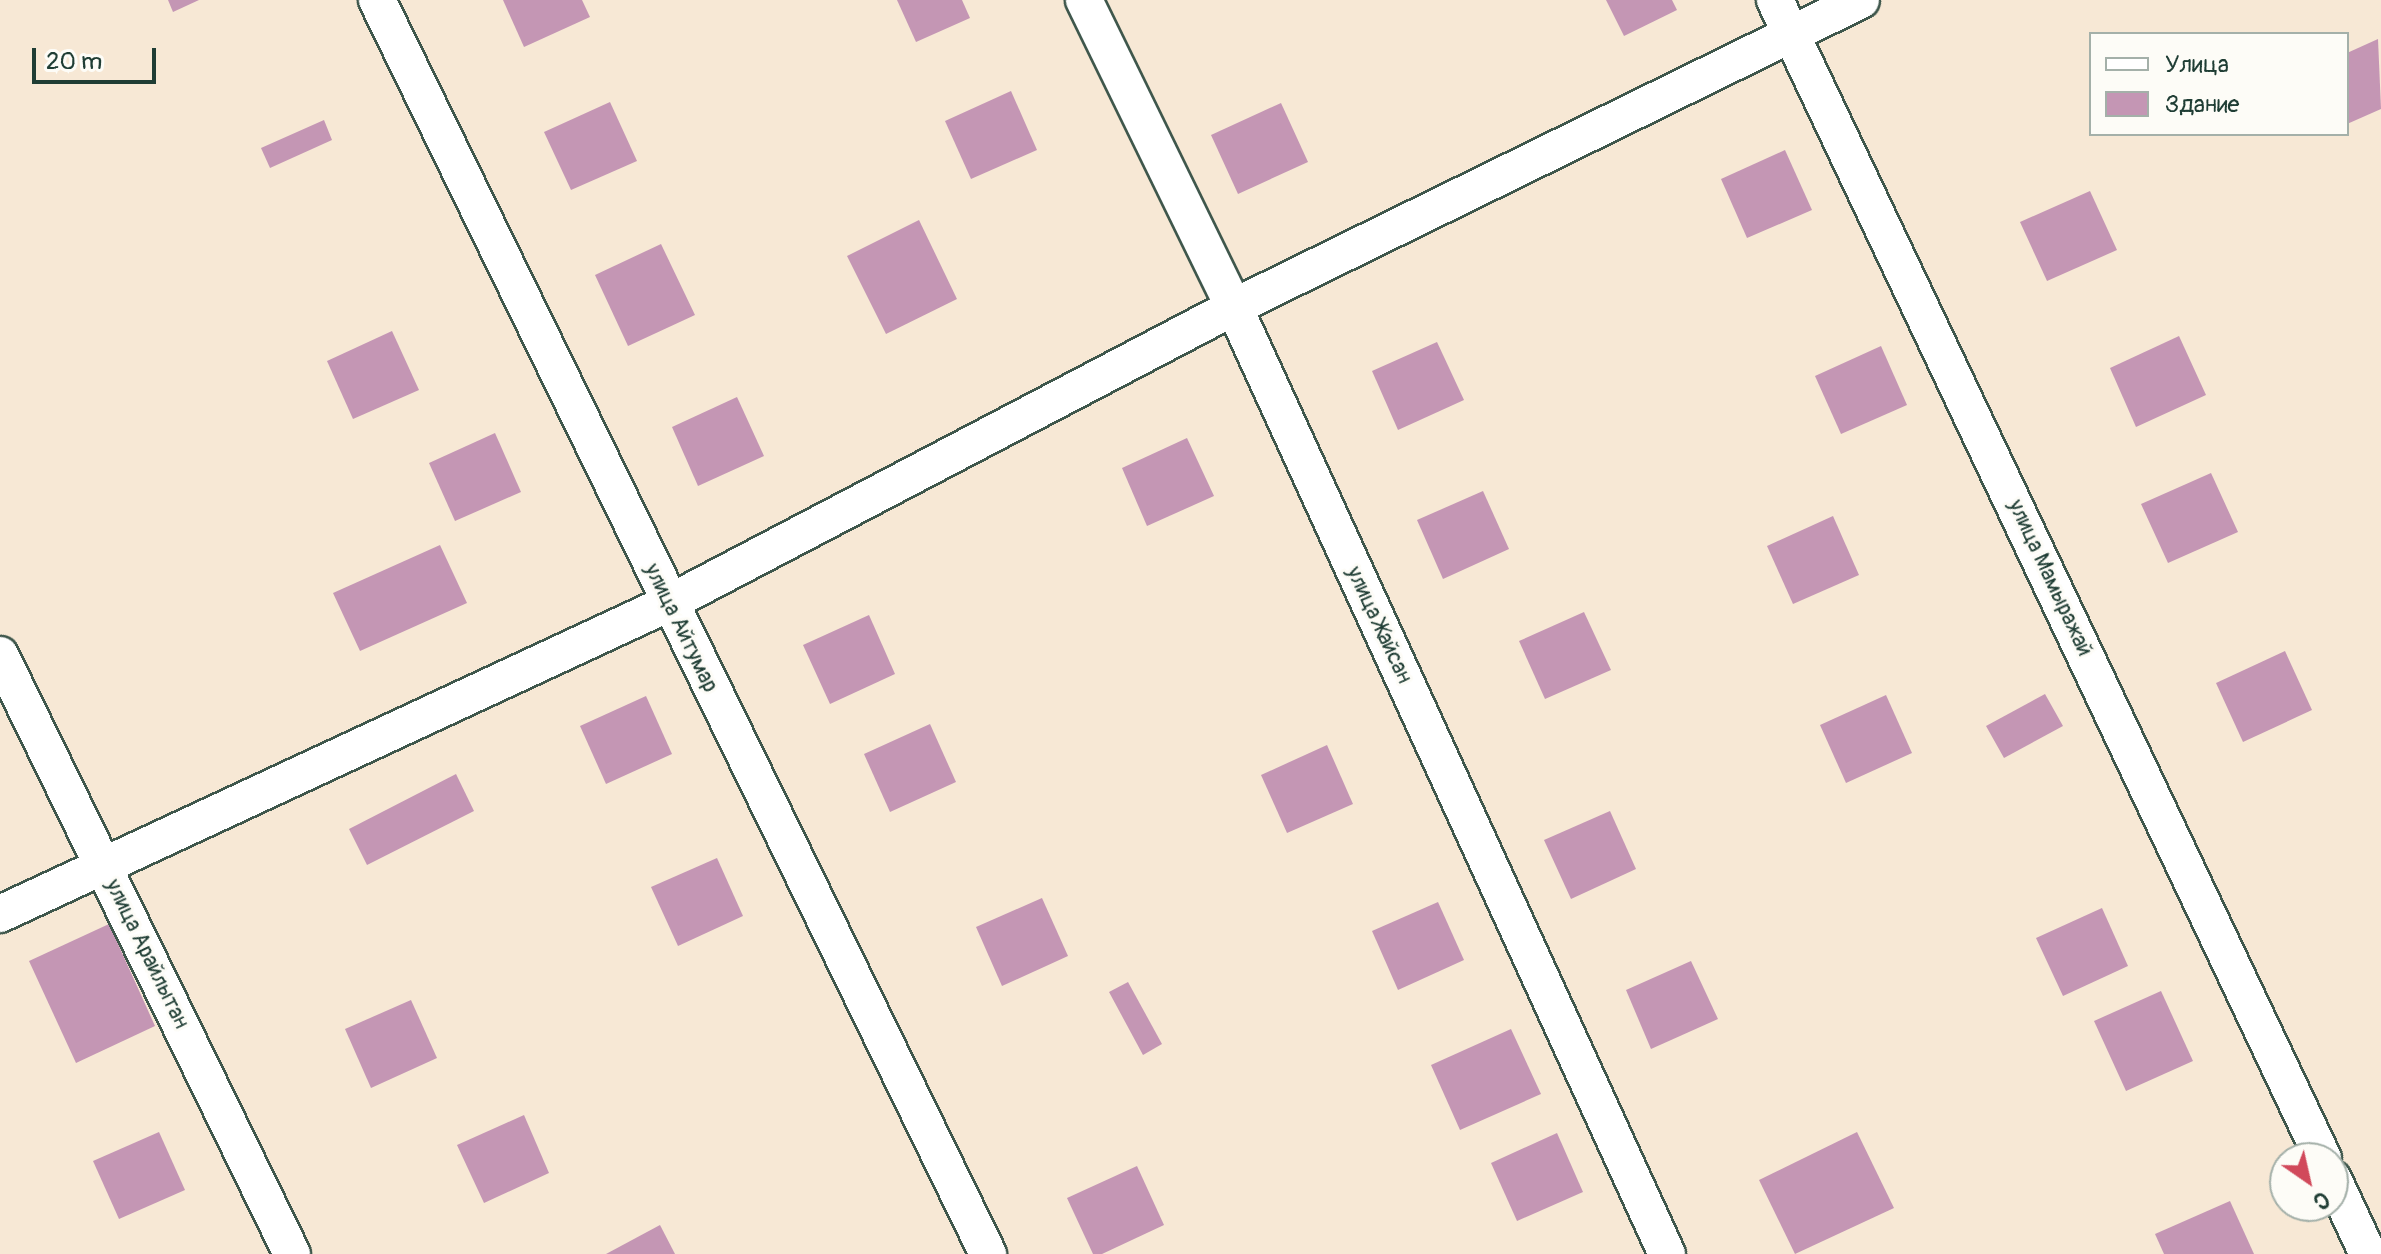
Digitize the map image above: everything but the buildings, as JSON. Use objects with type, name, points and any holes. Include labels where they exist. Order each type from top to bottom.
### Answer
[{"type":"street","name":"улица Айтумар","points":[[377,0],[988,1254]]},
{"type":"street","name":"улица Жайсан","points":[[1084,0],[1234,307],[1667,1254]]},
{"type":"street","name":"улица Мамыражай","points":[[1775,0],[2315,1142]]},
{"type":"street","points":[[0,914],[106,868],[669,603],[1234,307],[1861,0]]},
{"type":"street","name":"улица Арайлытан","points":[[0,655],[292,1254]]},
{"type":"street","points":[[2349,1213],[2368,1254]]}]
